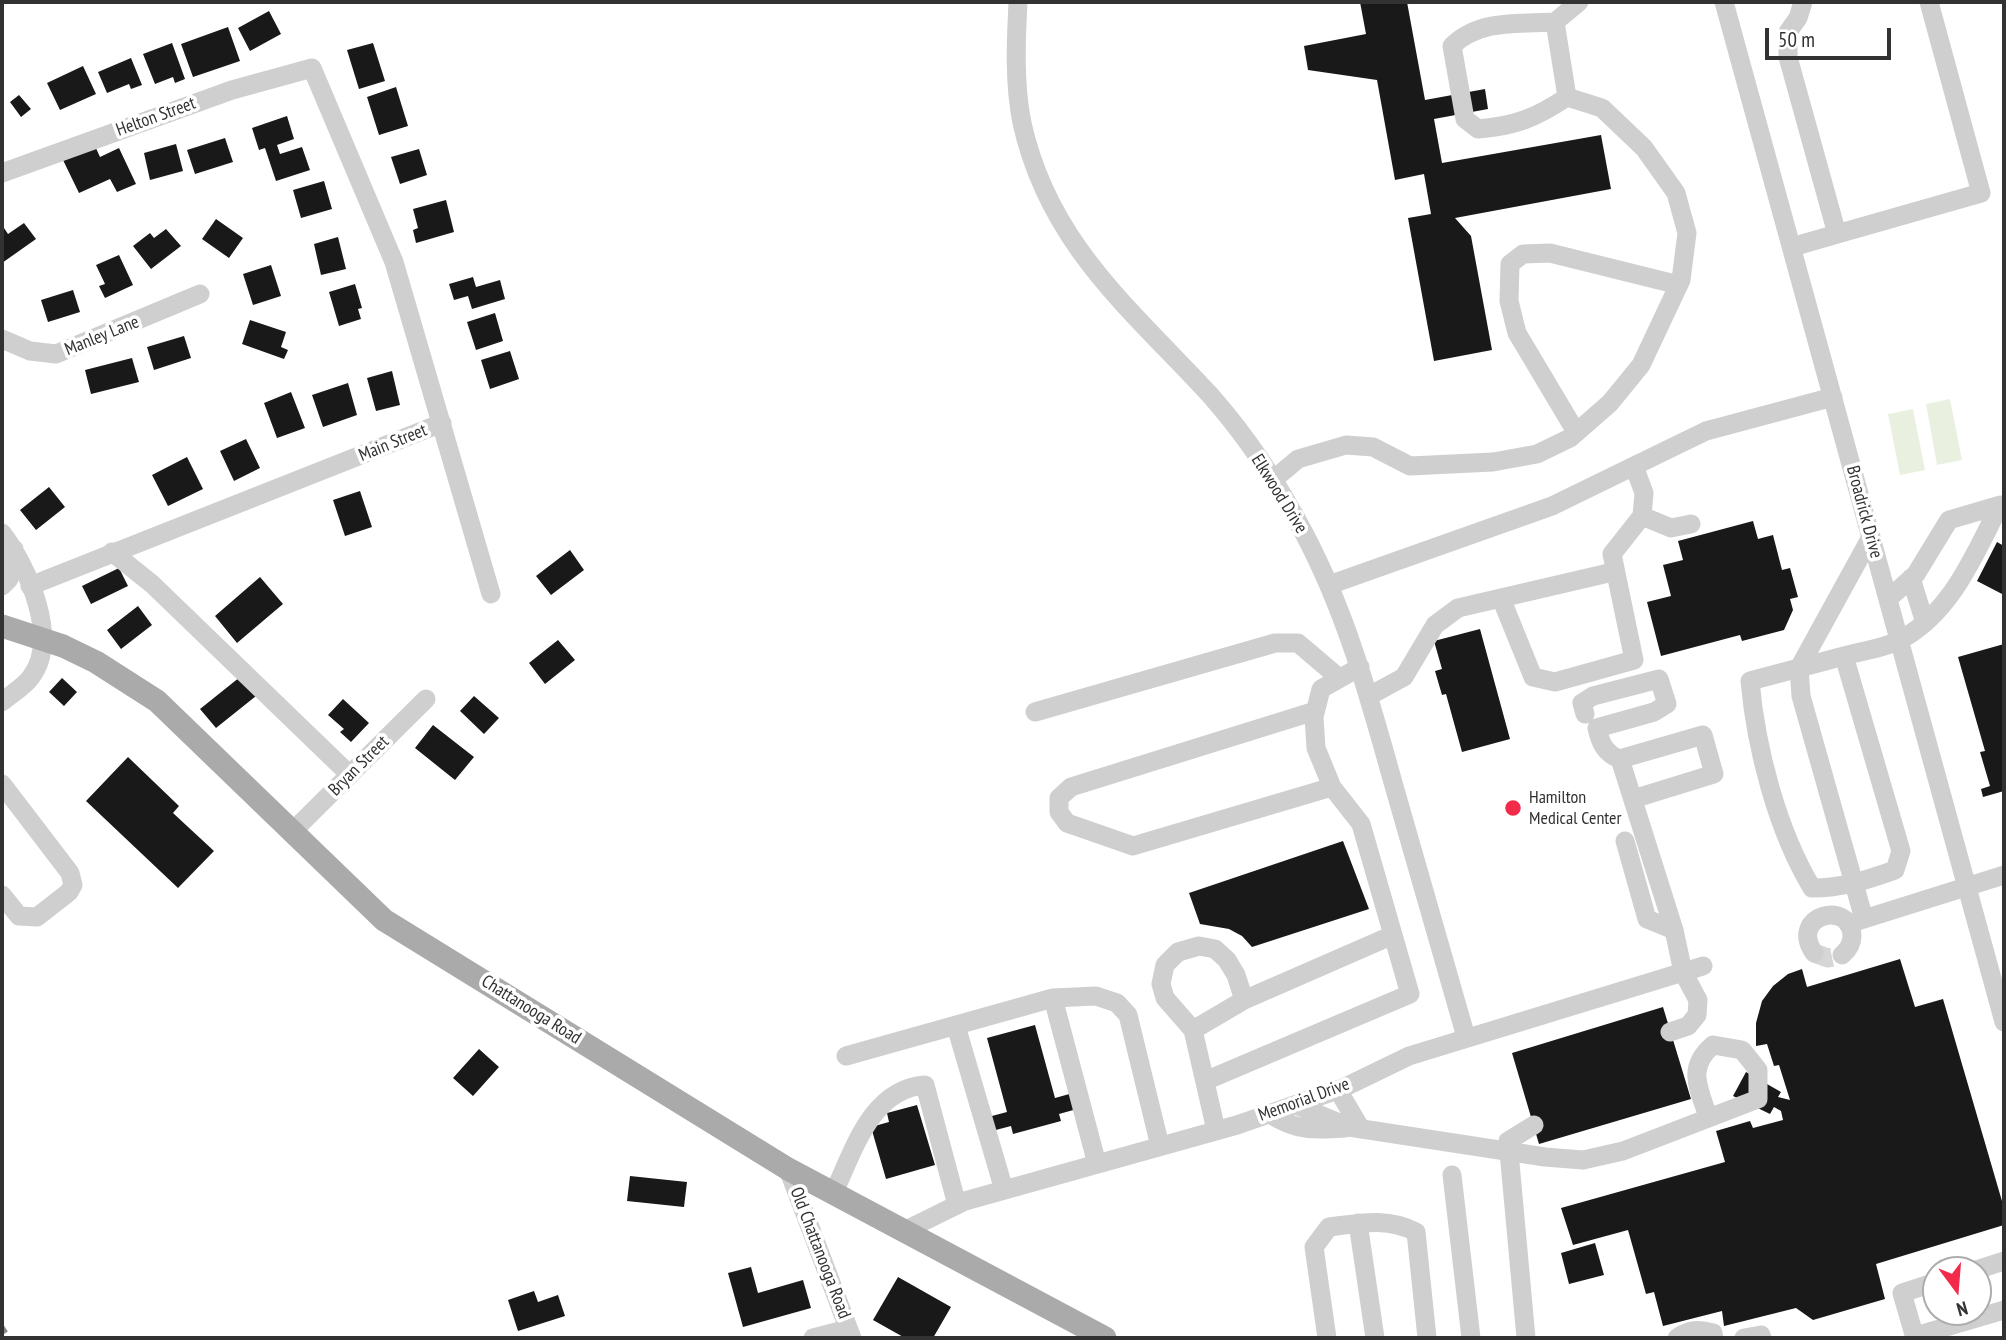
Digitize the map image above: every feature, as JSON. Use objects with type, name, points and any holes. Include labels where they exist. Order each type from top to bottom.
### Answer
[{"type":"main road","name":"Chattanooga Road","points":[[2,626],[45,639],[96,662],[156,701],[384,920],[788,1169],[1105,1338]]},
{"type":"street","name":"Elkwood Drive","points":[[1018,2],[1017,88],[1022,124],[1050,202],[1076,248],[1114,296],[1213,398],[1273,480],[1329,585],[1369,696],[1466,1037]]},
{"type":"street","points":[[1567,97],[1537,117],[1503,127],[1478,129],[1465,119],[1452,46],[1467,32],[1499,25],[1555,22],[1579,2]]},
{"type":"street","name":"Broadrick Drive","points":[[1724,2],[2004,1022]]},
{"type":"street","points":[[1803,2],[1798,18],[1788,32],[1787,57],[1837,234]]},
{"type":"street","points":[[1792,247],[1981,193],[1929,2]]},
{"type":"street","points":[[1555,22],[1567,97]]},
{"type":"street","name":"Helton Street","points":[[2,173],[232,90],[312,68]]},
{"type":"street","name":"Main Street","points":[[30,586],[442,423],[394,262],[312,68]]},
{"type":"street","points":[[1273,480],[1298,459],[1346,445],[1373,447],[1410,466],[1493,462],[1537,454],[1576,432],[1610,403],[1641,365],[1679,285],[1687,233],[1676,193],[1644,148],[1602,108],[1567,97]]},
{"type":"street","points":[[1576,432],[1517,334],[1510,301],[1510,264],[1523,254],[1550,253],[1679,285]]},
{"type":"street","name":"Manley Lane","points":[[2,339],[30,351],[56,354],[200,294]]},
{"type":"street","points":[[1329,585],[1552,506],[1706,431],[1833,397]]},
{"type":"street","points":[[442,423],[491,594]]},
{"type":"street","points":[[1501,598],[1532,677],[1555,682],[1634,660],[1613,572],[1612,554],[1615,546],[1642,516],[1644,493],[1634,466]]},
{"type":"street","points":[[1888,599],[1911,578],[1949,520],[2002,505]]},
{"type":"street","points":[[1844,656],[1901,851],[1895,870],[1842,888],[1812,888],[1791,853],[1753,718],[1750,681],[1900,640],[1926,623],[1936,616],[1954,593],[2002,505]]},
{"type":"street","points":[[1642,516],[1671,528],[1690,524]]},
{"type":"street","points":[[2,533],[25,568],[45,639],[40,660],[30,678],[2,702]]},
{"type":"street","points":[[1842,955],[1851,944],[1856,921],[1854,884],[1801,696],[1799,668],[1871,537]]},
{"type":"street","points":[[2,586],[9,579],[14,549]]},
{"type":"street","points":[[112,552],[152,584],[350,775]]},
{"type":"street","points":[[1369,696],[1404,677],[1435,625],[1458,608],[1613,572]]},
{"type":"street","points":[[1911,578],[1926,623]]},
{"type":"street","points":[[1035,712],[1275,643],[1298,643],[1338,677]]},
{"type":"street","points":[[1205,1081],[1410,995],[1361,824],[1332,787],[1316,748],[1315,711],[1321,689],[1360,667]]},
{"type":"street","points":[[1585,714],[1582,703],[1593,696],[1659,679],[1667,704],[1654,712],[1597,728],[1601,743],[1612,757],[1620,759],[1703,735],[1714,774],[1633,799]]},
{"type":"street","name":"Bryan Street","points":[[292,832],[426,699]]},
{"type":"street","points":[[1315,711],[1071,786],[1059,798],[1059,812],[1067,823],[1133,846],[1332,787]]},
{"type":"street","points":[[1620,759],[1674,930],[1683,972],[1698,1000],[1697,1015],[1688,1026],[1671,1032]]},
{"type":"street","points":[[2,785],[71,873],[73,885],[69,892],[37,917],[19,916],[2,895]]},
{"type":"street","points":[[1625,841],[1647,919],[1674,930]]},
{"type":"street","points":[[1814,953],[1808,934],[1815,920],[1828,914],[1856,921],[2004,876]]},
{"type":"street","points":[[1193,1030],[1244,1000],[1393,935]]},
{"type":"street","points":[[1216,1130],[1193,1030],[1165,998],[1161,984],[1165,965],[1178,952],[1199,946],[1214,949],[1227,960],[1236,975],[1244,1000]]},
{"type":"street","name":"Memorial Drive","points":[[904,1231],[957,1205],[1270,1114],[1338,1090],[1409,1056],[1703,966]]},
{"type":"street","points":[[846,1056],[1053,998],[1096,996],[1117,1003],[1128,1014],[1160,1146]]},
{"type":"street","points":[[1053,998],[1097,1164]]},
{"type":"street","points":[[956,1026],[1004,1190]]},
{"type":"street","points":[[834,1192],[872,1114],[909,1086],[925,1085],[957,1205]]},
{"type":"street","points":[[1338,1090],[1355,1128]]},
{"type":"street","points":[[1296,1105],[1355,1128]]},
{"type":"street","points":[[1270,1114],[1289,1126],[1318,1130],[1355,1128],[1510,1152],[1583,1160],[1623,1152],[1708,1118]]},
{"type":"street","points":[[1527,1338],[1508,1141],[1534,1125]]},
{"type":"street","name":"Old Chattanooga Road","points":[[788,1169],[850,1334]]},
{"type":"street","points":[[1452,1174],[1471,1338]]},
{"type":"street","points":[[1358,1223],[1375,1338]]},
{"type":"street","points":[[1327,1338],[1314,1247],[1329,1227],[1358,1223],[1401,1224],[1416,1232],[1427,1338]]},
{"type":"street","points":[[1922,1287],[1902,1293],[1915,1337],[2004,1310]]},
{"type":"street","points":[[1677,1338],[1684,1332],[1700,1329],[1713,1334],[1714,1338]]},
{"type":"street","points":[[813,1338],[850,1334]]},
{"type":"street","points":[[1744,1338],[1761,1335],[1762,1338]]},
{"type":"green space","points":[[1950,399],[1962,460],[1937,465],[1926,404]]},
{"type":"green space","points":[[1913,409],[1925,470],[1900,475],[1888,414]]},
{"type":"building","points":[[1360,2],[1407,2],[1425,100],[1485,89],[1488,109],[1434,119],[1442,163],[1601,135],[1611,189],[1455,218],[1471,236],[1492,350],[1434,361],[1408,218],[1431,214],[1424,174],[1395,180],[1377,80],[1308,70],[1304,46],[1366,34]]},
{"type":"building","points":[[269,11],[281,34],[250,51],[238,28]]},
{"type":"building","points":[[228,27],[240,61],[193,77],[181,44]]},
{"type":"building","points":[[172,43],[185,79],[175,83],[173,77],[155,84],[143,54]]},
{"type":"building","points":[[373,43],[385,81],[359,89],[347,50]]},
{"type":"building","points":[[131,58],[142,85],[131,89],[129,84],[107,93],[98,72]]},
{"type":"building","points":[[83,66],[96,94],[60,110],[47,83]]},
{"type":"building","points":[[396,87],[408,126],[379,135],[367,97]]},
{"type":"building","points":[[19,95],[31,109],[21,117],[10,102]]},
{"type":"building","points":[[287,116],[294,139],[277,145],[280,154],[302,147],[310,170],[276,181],[265,148],[259,150],[252,128]]},
{"type":"building","points":[[225,138],[233,162],[195,174],[187,150]]},
{"type":"building","points":[[176,144],[183,171],[150,180],[144,153]]},
{"type":"building","points":[[95,146],[100,157],[119,148],[136,184],[117,192],[110,179],[79,193],[63,160]]},
{"type":"building","points":[[419,149],[427,175],[400,184],[391,157]]},
{"type":"building","points":[[324,181],[332,209],[301,218],[293,190]]},
{"type":"building","points":[[446,200],[454,232],[416,243],[413,230],[418,228],[413,209]]},
{"type":"building","points":[[216,219],[243,238],[229,258],[202,239]]},
{"type":"building","points":[[24,223],[36,239],[2,263],[2,225],[8,234]]},
{"type":"building","points":[[166,229],[181,246],[151,269],[133,246],[150,233],[154,238]]},
{"type":"building","points":[[338,237],[346,269],[321,275],[314,244]]},
{"type":"building","points":[[119,255],[133,285],[105,298],[99,286],[105,284],[96,265]]},
{"type":"building","points":[[271,265],[281,296],[253,305],[243,274]]},
{"type":"building","points":[[473,277],[476,287],[500,280],[505,299],[472,309],[468,296],[454,300],[449,284]]},
{"type":"building","points":[[355,284],[362,308],[358,309],[361,319],[339,326],[329,292]]},
{"type":"building","points":[[73,290],[80,312],[48,322],[41,300]]},
{"type":"building","points":[[495,313],[503,341],[476,350],[467,322]]},
{"type":"building","points":[[250,320],[286,332],[281,347],[288,350],[284,359],[242,344]]},
{"type":"building","points":[[184,336],[191,358],[154,370],[147,347]]},
{"type":"building","points":[[510,351],[519,379],[490,389],[481,360]]},
{"type":"building","points":[[132,358],[139,382],[91,394],[85,370]]},
{"type":"building","points":[[392,371],[400,405],[376,411],[367,378]]},
{"type":"building","points":[[348,383],[357,415],[323,427],[312,395]]},
{"type":"building","points":[[291,392],[305,428],[277,438],[264,403]]},
{"type":"building","points":[[246,439],[260,468],[234,481],[220,451]]},
{"type":"building","points":[[187,457],[203,489],[168,506],[152,475]]},
{"type":"building","points":[[49,487],[65,507],[36,530],[20,510]]},
{"type":"building","points":[[360,491],[372,527],[345,536],[333,500]]},
{"type":"building","points":[[1753,521],[1758,539],[1773,535],[1782,570],[1790,568],[1798,597],[1790,599],[1793,610],[1784,630],[1742,641],[1740,635],[1661,656],[1647,602],[1671,596],[1663,565],[1683,560],[1678,541]]},
{"type":"building","points":[[1997,542],[2004,546],[2004,595],[1977,581]]},
{"type":"building","points":[[570,550],[584,570],[551,595],[536,576]]},
{"type":"building","points":[[119,568],[128,586],[91,604],[82,586]]},
{"type":"building","points":[[260,577],[283,604],[237,643],[215,616]]},
{"type":"building","points":[[138,606],[152,625],[121,649],[107,630]]},
{"type":"building","points":[[1480,629],[1510,739],[1462,752],[1446,694],[1442,695],[1435,671],[1442,669],[1434,641]]},
{"type":"building","points":[[558,640],[575,660],[545,684],[529,663]]},
{"type":"building","points":[[2004,644],[2004,791],[1983,797],[1981,789],[1990,786],[1980,752],[1985,751],[1958,657]]},
{"type":"building","points":[[240,677],[256,696],[216,728],[200,709]]},
{"type":"building","points":[[62,678],[77,692],[64,706],[49,692]]},
{"type":"building","points":[[474,696],[499,718],[484,734],[460,711]]},
{"type":"building","points":[[343,699],[369,723],[351,742],[340,732],[344,729],[328,715]]},
{"type":"building","points":[[433,725],[474,757],[455,780],[415,748]]},
{"type":"building","points":[[128,757],[179,806],[173,813],[214,851],[178,888],[86,801]]},
{"type":"building","points":[[1343,841],[1369,909],[1252,947],[1242,936],[1229,929],[1200,924],[1189,893]]},
{"type":"building","points":[[1900,959],[1915,1007],[1943,999],[2004,1208],[2004,1225],[1876,1264],[1885,1299],[1813,1320],[1796,1308],[1724,1326],[1722,1311],[1663,1326],[1654,1292],[1646,1294],[1628,1230],[1573,1245],[1561,1208],[1725,1162],[1716,1131],[1750,1121],[1753,1128],[1783,1120],[1781,1111],[1774,1107],[1770,1114],[1733,1096],[1746,1072],[1781,1092],[1778,1097],[1790,1100],[1779,1065],[1774,1066],[1767,1044],[1756,1046],[1756,1023],[1762,1001],[1773,986],[1788,974],[1802,969],[1807,987]]},
{"type":"building","points":[[1663,1007],[1691,1099],[1539,1144],[1512,1053]]},
{"type":"building","points":[[1035,1025],[1055,1098],[1073,1093],[1077,1109],[1059,1114],[1061,1121],[1013,1134],[1011,1126],[992,1131],[988,1117],[1007,1112],[987,1038]]},
{"type":"building","points":[[479,1049],[499,1067],[473,1096],[453,1078]]},
{"type":"building","points":[[917,1105],[935,1165],[886,1179],[871,1127],[889,1122],[887,1113]]},
{"type":"building","points":[[630,1176],[687,1182],[684,1207],[627,1201]]},
{"type":"building","points":[[1595,1243],[1604,1275],[1569,1284],[1561,1253]]},
{"type":"building","points":[[751,1267],[758,1293],[803,1280],[811,1308],[743,1327],[728,1273]]},
{"type":"building","points":[[898,1277],[951,1307],[933,1338],[905,1338],[873,1320]]},
{"type":"building","points":[[534,1291],[538,1302],[558,1295],[565,1316],[518,1331],[508,1300]]},
{"type":"tunnel","points":[[1814,953],[1828,958],[1842,955]]},
{"type":"railway","points":[[2,1327],[9,1338]]},
{"type":"place","name":"Hamilton Medical Center","points":[[1513,808]]}]
